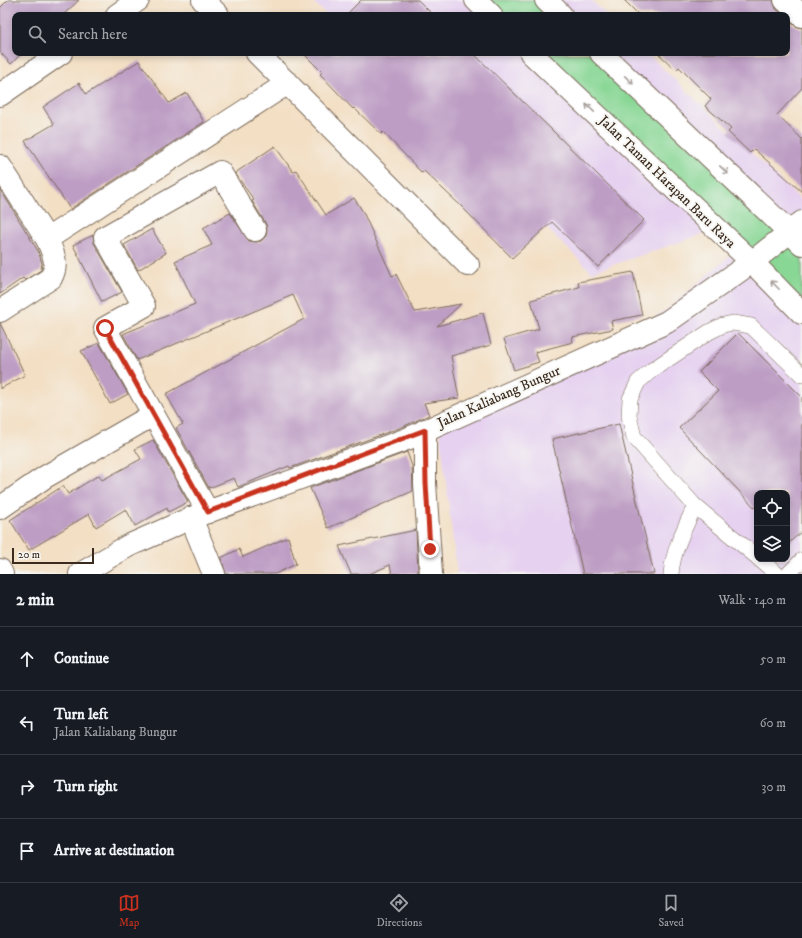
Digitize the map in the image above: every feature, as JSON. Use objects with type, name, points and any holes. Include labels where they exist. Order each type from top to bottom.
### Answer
[{"type":"street","points":[[121,12],[138,0]]},
{"type":"street","points":[[203,0],[215,12]]},
{"type":"street","points":[[476,0],[489,12]]},
{"type":"street","points":[[546,0],[558,12]]},
{"type":"street","points":[[785,0],[802,16]]},
{"type":"street","points":[[0,95],[57,56]]},
{"type":"street","points":[[260,56],[468,265]]},
{"type":"street","name":"Jalan Taman Harapan Baru Raya","points":[[535,56],[752,262],[802,313]]},
{"type":"street","points":[[604,56],[798,233]]},
{"type":"street","points":[[47,239],[288,84]]},
{"type":"street","points":[[0,166],[47,239],[56,262],[55,270],[51,278],[0,311]]},
{"type":"street","points":[[214,574],[199,515],[153,415],[105,328],[144,306],[105,237],[220,172],[255,230]]},
{"type":"street","name":"Jalan Kaliabang Bungur","points":[[80,574],[128,546],[199,515],[425,430],[667,322],[752,262],[798,233]]},
{"type":"street","points":[[0,508],[45,477],[153,415]]},
{"type":"street","points":[[425,430],[426,483],[431,574]]},
{"type":"street","points":[[0,570],[2,574]]},
{"type":"lane","points":[[754,555],[695,506],[634,437],[628,416],[630,398],[638,382],[652,370],[710,332],[723,325],[733,323],[751,326],[802,375]]},
{"type":"lane","points":[[671,574],[672,563],[695,506]]},
{"type":"lane","points":[[788,574],[802,560]]},
{"type":"lane","points":[[763,562],[777,574]]},
{"type":"shaded area","points":[[311,0],[591,0],[604,12],[324,12]]},
{"type":"shaded area","points":[[369,56],[650,56],[802,201],[802,574],[457,574],[438,416],[624,336],[669,308],[735,251],[715,230],[592,272]]},
{"type":"green space","points":[[476,0],[549,0],[561,12],[488,12]]},
{"type":"green space","points":[[534,56],[607,56],[802,245],[802,312]]},
{"type":"building","points":[[8,0],[79,0],[66,12],[12,12],[12,56],[19,56],[11,64],[0,52],[0,8]]},
{"type":"building","points":[[361,0],[418,0],[430,12],[349,12]]},
{"type":"building","points":[[624,0],[773,0],[776,9],[780,12],[636,12]]},
{"type":"building","points":[[790,22],[802,28],[802,88],[777,115],[802,139],[802,192],[754,149],[750,153],[728,132],[731,129],[705,106],[711,99],[679,67],[676,70],[661,56],[790,56]]},
{"type":"building","points":[[306,56],[476,56],[644,220],[598,267],[552,222],[512,258],[424,171],[422,173],[383,132],[381,134],[354,108],[353,109],[320,74],[322,72]]},
{"type":"building","points":[[139,61],[169,103],[187,93],[204,122],[70,209],[25,141],[54,124],[43,107],[79,83],[86,94]]},
{"type":"building","points":[[275,146],[293,172],[296,170],[326,215],[354,198],[363,212],[392,276],[396,274],[415,312],[461,304],[437,326],[483,313],[491,345],[451,356],[459,398],[424,403],[429,415],[402,427],[290,468],[289,466],[238,487],[234,478],[209,488],[176,428],[183,424],[166,394],[304,319],[293,295],[137,360],[123,334],[195,304],[175,261],[212,245],[203,228],[230,213],[249,241],[261,241],[266,236],[266,224],[252,201],[254,200],[235,173]]},
{"type":"building","points":[[0,189],[38,251],[42,263],[41,270],[25,280],[23,278],[0,294]]},
{"type":"building","points":[[152,229],[166,253],[138,270],[124,245]]},
{"type":"building","points":[[93,235],[94,243],[122,292],[102,302],[73,245]]},
{"type":"building","points":[[633,272],[642,315],[611,321],[613,329],[572,337],[573,342],[535,352],[539,362],[514,370],[504,339],[539,329],[531,300],[579,287],[578,282]]},
{"type":"building","points":[[0,323],[25,375],[0,389]]},
{"type":"building","points":[[738,333],[802,397],[802,531],[790,542],[790,490],[754,490],[754,507],[679,428],[718,391],[699,372]]},
{"type":"building","points":[[99,343],[128,394],[110,404],[81,351]]},
{"type":"building","points":[[619,424],[654,574],[583,574],[552,439]]},
{"type":"building","points":[[153,440],[188,502],[168,512],[167,508],[135,526],[126,509],[96,527],[89,514],[29,550],[10,520],[63,486],[68,494],[99,475],[102,480],[141,459],[135,449]]},
{"type":"building","points":[[407,452],[412,466],[413,491],[328,528],[310,488]]},
{"type":"building","points":[[416,530],[418,573],[392,574],[390,565],[369,574],[351,574],[339,546]]},
{"type":"building","points":[[288,537],[296,564],[275,574],[226,574],[221,558],[239,549],[243,557]]},
{"type":"route","points":[[105,328],[208,512],[406,439],[425,430],[426,483],[430,549]]}]
